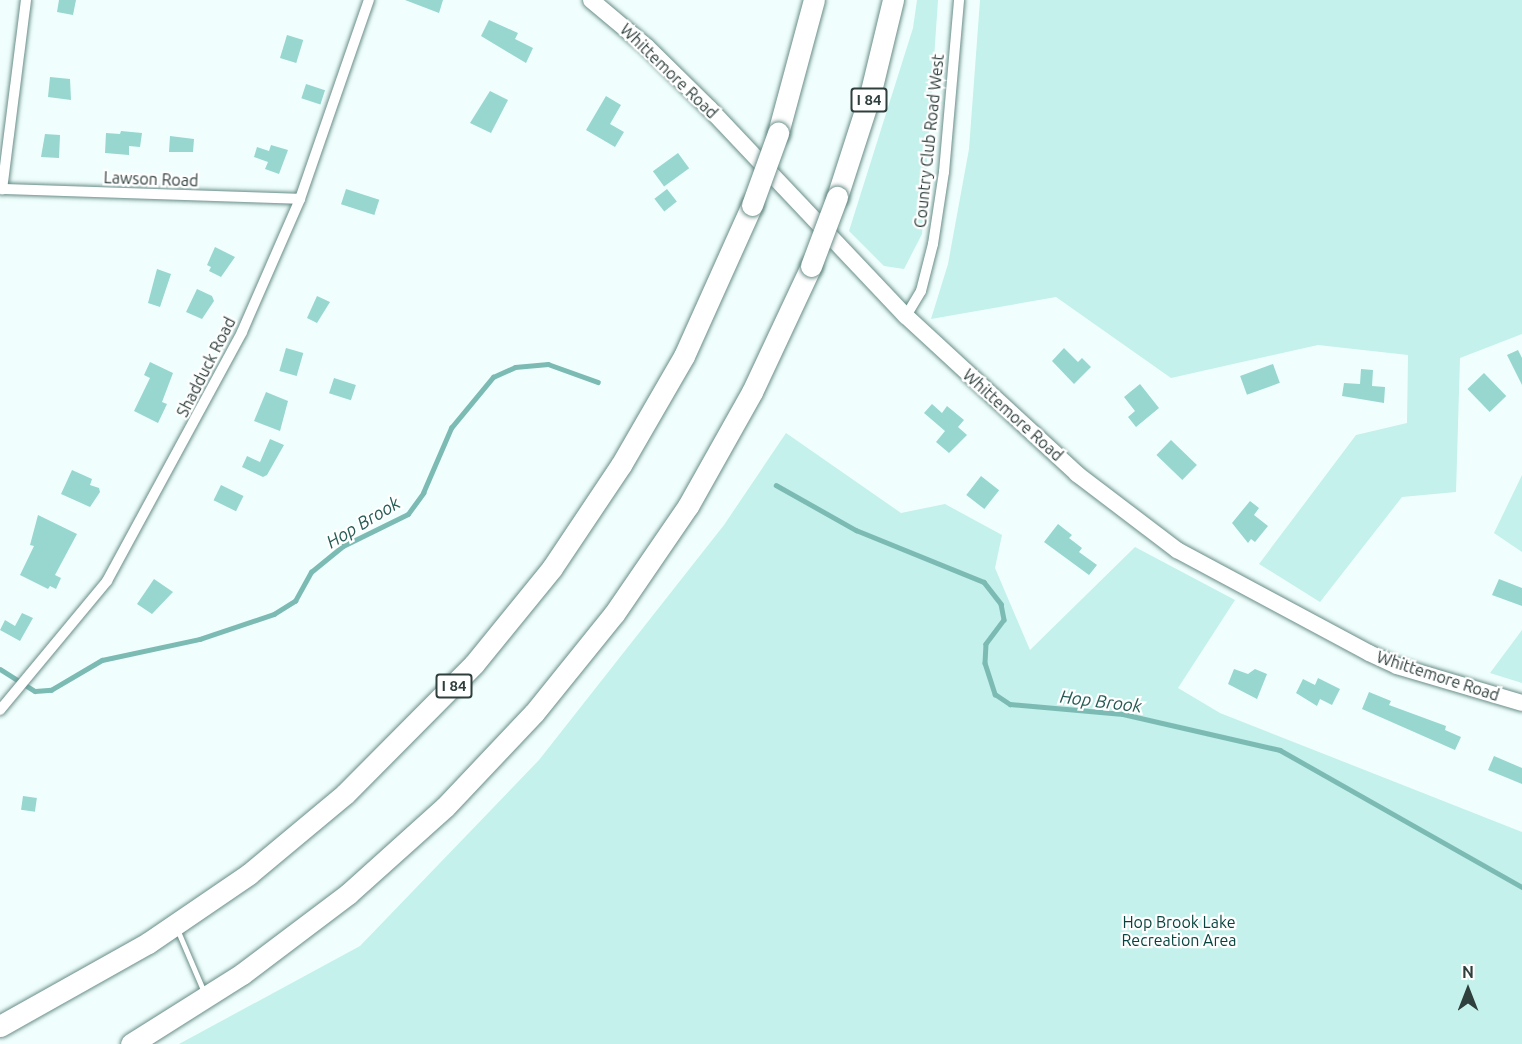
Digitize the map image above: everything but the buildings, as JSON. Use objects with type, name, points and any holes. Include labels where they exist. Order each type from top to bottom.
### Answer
[{"type":"highway","name":"I 84","points":[[0,1026],[99,973],[249,874],[345,794],[432,710],[515,616],[588,518],[654,410],[712,300],[752,205],[777,133],[814,0]]},
{"type":"highway","name":"I 84","points":[[131,1044],[207,998],[296,936],[397,852],[488,764],[576,663],[652,560],[699,487],[757,382],[811,266],[837,197],[870,94],[893,0]]},
{"type":"main road","name":"Whittemore Road","points":[[591,0],[647,47],[710,110],[906,316],[1077,474],[1177,550],[1368,653],[1397,666],[1522,703]]},
{"type":"street","name":"Lawson Road","points":[[26,0],[2,189],[300,199]]},
{"type":"street","name":"Shadduck Road","points":[[0,710],[35,671],[107,581],[164,481],[242,332],[300,199],[369,0]]},
{"type":"street","name":"Country Club Road West","points":[[906,316],[921,291],[933,244],[944,172],[959,0]]},
{"type":"lane","points":[[176,924],[207,998]]},
{"type":"green space","points":[[917,0],[938,0],[922,234],[904,269],[884,266],[849,231],[913,28]]},
{"type":"green space","points":[[980,0],[1522,0],[1522,334],[1460,358],[1456,492],[1402,497],[1320,602],[1259,564],[1356,435],[1407,423],[1408,355],[1318,345],[1171,378],[1056,297],[931,319],[948,264],[969,149]]},
{"type":"green space","name":"Hop Brook Lake Recreation Area","points":[[786,433],[901,513],[945,504],[1002,535],[995,568],[1030,650],[1135,547],[1235,600],[1178,688],[1220,713],[1522,832],[1522,1044],[179,1044],[360,946],[539,760],[724,525]]},
{"type":"green space","points":[[1522,475],[1522,552],[1494,533]]},
{"type":"green space","points":[[1522,630],[1522,683],[1490,673]]},
{"type":"waterway","name":"Hop Brook","points":[[0,669],[35,691],[51,690],[102,660],[200,639],[274,614],[295,601],[311,572],[343,546],[408,514],[423,493],[451,428],[493,377],[515,367],[548,364],[598,382]]},
{"type":"waterway","name":"Hop Brook","points":[[776,485],[856,530],[984,582],[1001,604],[1004,620],[986,644],[985,663],[995,694],[1010,704],[1123,714],[1280,750],[1522,887]]}]
